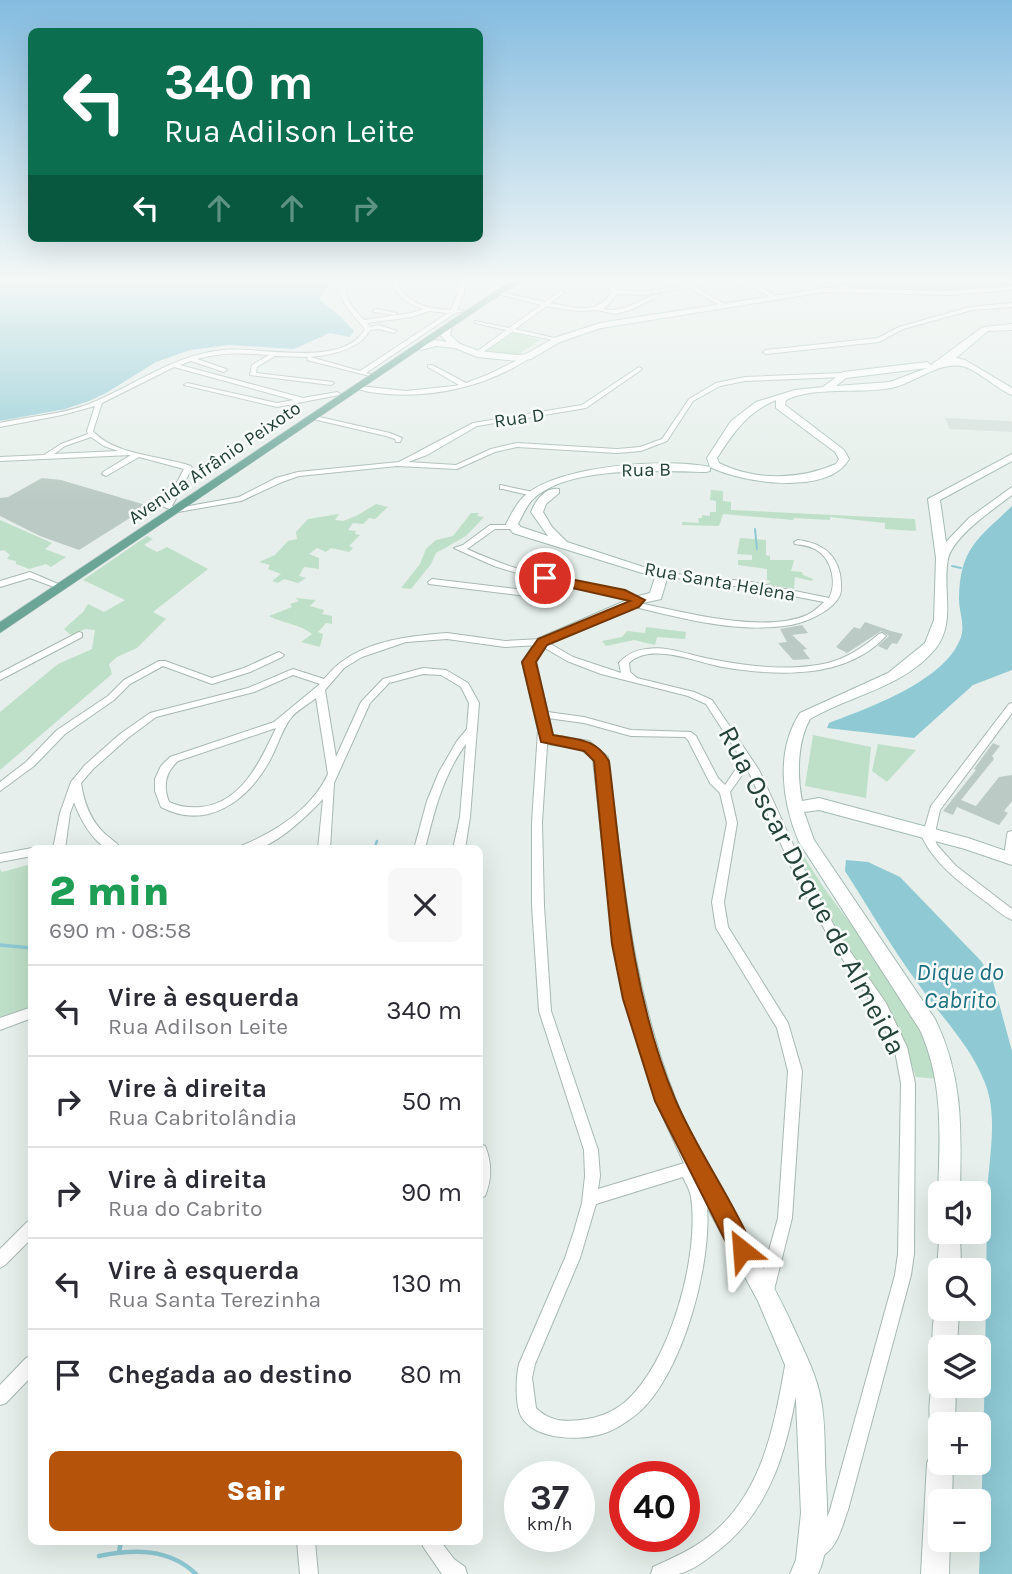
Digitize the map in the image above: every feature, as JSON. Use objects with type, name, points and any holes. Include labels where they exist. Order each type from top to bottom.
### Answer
[{"type":"main road","name":"Avenida Afrânio Peixoto","points":[[0,629],[173,509],[334,388],[405,353]]},
{"type":"main road","name":"Avenida Afrânio Peixoto","points":[[0,620],[173,509],[202,495],[412,353]]},
{"type":"street","points":[[0,425],[55,415],[99,403],[172,365],[217,353]]},
{"type":"street","points":[[256,353],[303,357],[328,353]]},
{"type":"street","points":[[303,357],[364,374],[400,353]]},
{"type":"street","points":[[359,388],[407,393],[465,385],[490,377],[534,353]]},
{"type":"street","points":[[710,465],[732,427],[744,413],[766,400],[791,394],[901,382],[953,361],[961,353]]},
{"type":"street","points":[[477,354],[504,358],[528,357]]},
{"type":"street","points":[[273,355],[254,366],[253,374],[334,388]]},
{"type":"street","points":[[188,359],[224,370]]},
{"type":"street","points":[[824,391],[837,377],[953,361],[975,370],[1012,392]]},
{"type":"street","points":[[172,365],[302,400]]},
{"type":"street","points":[[430,366],[465,385]]},
{"type":"street","name":"Rua D","points":[[397,464],[418,456],[475,424],[584,407],[639,369]]},
{"type":"street","points":[[173,509],[241,499],[273,482],[298,474],[397,464],[457,467],[497,449],[524,444],[617,451],[641,449],[665,440],[691,400],[713,386],[745,379],[837,377],[864,379],[867,383],[863,387]]},
{"type":"street","points":[[187,385],[273,405],[302,400],[334,388]]},
{"type":"street","name":"Rua B","points":[[513,527],[522,506],[533,494],[586,476],[622,468],[689,468],[710,465],[773,480],[817,474],[840,466],[843,456],[839,450],[780,406],[781,399],[791,394]]},
{"type":"street","points":[[91,435],[91,423],[99,403]]},
{"type":"street","points":[[315,418],[388,434],[399,438],[398,441]]},
{"type":"street","points":[[91,435],[101,442],[189,469],[173,509]]},
{"type":"street","points":[[45,457],[63,445],[91,435]]},
{"type":"street","points":[[2,457],[134,453]]},
{"type":"street","points":[[106,474],[134,453]]},
{"type":"street","points":[[949,1181],[950,1091],[942,1053],[928,1025],[807,842],[795,810],[791,785],[794,744],[805,716],[893,676],[920,657],[931,645],[941,624],[942,558],[933,504],[935,497],[1012,457]]},
{"type":"street","points":[[503,487],[533,494]]},
{"type":"street","points":[[552,489],[541,502],[537,512],[547,529],[566,545]]},
{"type":"street","points":[[942,558],[957,537],[1012,490]]},
{"type":"street","points":[[202,495],[205,501],[214,503]]},
{"type":"street","name":"Rua Santa Helena","points":[[564,584],[458,548],[465,547],[491,528],[513,527],[661,574],[771,589],[830,601]]},
{"type":"street","points":[[938,532],[957,537]]},
{"type":"street","points":[[432,582],[543,595],[562,591],[564,584],[621,593],[637,602],[708,619],[758,624],[807,618],[830,601],[837,590],[833,561],[821,548],[798,542]]},
{"type":"street","points":[[285,720],[174,759],[162,772],[160,792],[165,804],[183,811],[202,811],[222,806],[239,796],[263,764],[285,720],[351,658],[405,639],[447,636],[505,644],[542,642],[657,595],[661,574]]},
{"type":"street","points":[[0,584],[30,575],[54,584]]},
{"type":"street","points":[[0,677],[79,635]]},
{"type":"street","points":[[636,679],[625,673],[624,663],[630,657],[645,652],[662,652],[736,666],[805,668],[847,659],[882,636]]},
{"type":"street","points":[[529,662],[542,642]]},
{"type":"street","name":"Rua Oscar Duque de Almeida","points":[[542,642],[577,662],[618,677],[636,679],[706,700],[716,710],[754,770],[800,873],[836,940],[885,1016],[902,1051],[908,1083],[906,1254],[900,1290],[839,1510],[830,1534],[807,1568]]},
{"type":"street","points":[[505,644],[521,652],[529,662],[548,740],[589,747],[601,761],[622,944],[633,999],[691,1167],[699,1198],[697,1253],[685,1310],[657,1379],[638,1405],[623,1417],[590,1430],[547,1429],[528,1412],[524,1378],[527,1364],[568,1266],[590,1199],[594,1169],[591,1150],[545,1011],[538,906],[537,822],[542,723]]},
{"type":"street","points":[[0,787],[30,764],[61,733],[111,698],[127,682],[162,663],[212,681],[247,670],[279,655]]},
{"type":"street","points":[[256,845],[270,840],[290,826],[315,802],[331,778],[366,702],[380,685],[398,676],[433,670],[462,681],[473,700],[467,807],[460,845]]},
{"type":"street","points":[[60,845],[65,813],[76,782],[124,736],[153,715],[251,690],[293,672],[323,686]]},
{"type":"street","points":[[323,686],[331,778],[324,845]]},
{"type":"street","points":[[1012,706],[935,809],[928,833],[932,847],[949,865],[1012,915]]},
{"type":"street","points":[[542,723],[584,720],[631,733],[687,734],[724,792],[732,823],[720,891],[719,919],[726,936],[783,1027],[795,1071],[785,1218],[766,1293]]},
{"type":"street","points":[[420,845],[440,777],[459,743],[471,731]]},
{"type":"street","points":[[724,792],[747,761]]},
{"type":"street","points":[[76,782],[83,815],[98,834],[112,845]]},
{"type":"street","points":[[791,785],[819,804]]},
{"type":"street","points":[[795,810],[810,804],[819,804],[928,833],[1011,859],[1012,835]]},
{"type":"street","points":[[0,859],[28,853]]},
{"type":"street","points":[[0,1024],[28,1014]]},
{"type":"street","points":[[590,1199],[691,1167]]},
{"type":"street","points":[[691,1167],[766,1293],[795,1356],[809,1401],[814,1513],[807,1568]]},
{"type":"street","points":[[0,1260],[28,1231]]},
{"type":"street","points":[[660,1574],[681,1565],[716,1543],[729,1533],[753,1505],[768,1468],[788,1402],[795,1356]]},
{"type":"street","points":[[0,1397],[28,1368]]},
{"type":"street","points":[[935,1574],[939,1475]]},
{"type":"street","points":[[306,1545],[309,1574]]},
{"type":"street","points":[[432,1545],[447,1566],[458,1574]]},
{"type":"shaded area","points":[[945,418],[1008,421],[1012,422],[1012,432],[950,429]]},
{"type":"green space","points":[[500,353],[519,353],[514,357]]},
{"type":"green space","points":[[711,490],[723,491],[723,501],[731,502],[731,510],[915,519],[916,531],[885,529],[885,523],[830,517],[830,520],[793,520],[723,514],[719,526],[682,525],[682,522],[699,523],[698,518],[702,518],[702,515],[710,516],[710,512],[716,512],[716,501],[710,500]]},
{"type":"green space","points":[[376,504],[388,507],[375,519],[369,518],[363,524],[353,523],[348,530],[356,531],[355,534],[360,535],[349,546],[353,548],[349,552],[331,548],[326,552],[317,548],[309,554],[319,558],[319,569],[304,567],[299,576],[306,578],[298,583],[284,579],[278,583],[272,581],[281,574],[268,569],[270,565],[259,562],[275,555],[288,541],[297,539],[296,532],[308,519],[339,514],[335,520],[343,521]]},
{"type":"green space","points":[[471,513],[479,513],[477,516],[484,517],[466,536],[436,553],[431,564],[411,589],[401,588],[420,564],[426,549],[436,540],[453,536]]},
{"type":"green space","points":[[0,520],[52,543],[45,549],[66,557],[51,567],[46,564],[29,569],[7,559],[10,555],[4,550],[0,551]]},
{"type":"green space","points":[[147,536],[153,539],[144,545],[157,552],[167,547],[208,569],[153,612],[166,619],[137,648],[117,657],[109,664],[112,674],[0,770],[0,712],[58,664],[92,649],[95,630],[85,629],[71,635],[64,629],[88,604],[104,612],[125,600],[83,580]]},
{"type":"green space","points":[[740,538],[766,540],[766,555],[770,556],[770,560],[794,560],[791,571],[802,572],[813,579],[812,581],[795,577],[794,589],[767,584],[771,581],[767,580],[767,569],[738,565],[738,560],[752,560],[752,555],[737,554]]},
{"type":"green space","points":[[295,598],[316,600],[310,606],[324,610],[322,614],[332,616],[332,624],[326,623],[318,632],[323,634],[320,647],[301,642],[312,634],[269,616],[292,607],[290,604],[299,601]]},
{"type":"green space","points":[[646,627],[686,632],[685,639],[657,637],[655,645],[634,640],[606,646],[602,641],[622,637],[627,631],[645,633]]},
{"type":"green space","points":[[813,735],[871,747],[866,798],[805,786]]},
{"type":"green space","points":[[878,744],[916,750],[887,782],[872,771]]},
{"type":"green space","points":[[798,841],[801,852],[822,885],[861,938],[919,1028],[939,1079],[916,1077],[902,1041],[884,1007],[794,852]]},
{"type":"green space","points":[[28,865],[28,1009],[0,1019],[0,869],[2,872]]},
{"type":"water","points":[[0,353],[180,353],[156,362],[89,401],[65,409],[0,421]]},
{"type":"water","points":[[1012,506],[1012,670],[973,685],[914,738],[827,728],[829,723],[884,701],[923,680],[953,653],[962,632],[960,582],[967,556],[980,537]]},
{"type":"water","name":"Dique do Cabrito","points":[[846,860],[868,862],[900,877],[981,961],[992,978],[1012,1051],[1012,1574],[979,1574],[980,1552],[991,1552],[991,1489],[982,1489],[982,1475],[991,1475],[991,1412],[984,1412],[985,1398],[991,1398],[991,1335],[986,1335],[986,1321],[991,1321],[991,1258],[986,1258],[987,1244],[991,1244],[991,1181],[988,1181],[992,1125],[989,1096],[971,1056],[907,969],[845,871]]},
{"type":"building","points":[[42,478],[61,480],[149,506],[79,550],[40,536],[0,516],[0,498],[8,497]]},
{"type":"building","points":[[865,622],[903,634],[897,644],[892,643],[887,650],[878,646],[889,636],[881,631],[847,653],[836,647],[854,627],[860,629]]},
{"type":"building","points":[[802,625],[808,633],[792,635],[807,649],[803,650],[810,659],[793,660],[778,643],[787,642],[780,629]]},
{"type":"building","points":[[993,743],[1000,746],[992,756],[994,759],[961,800],[976,806],[999,777],[1012,775],[1012,801],[1004,811],[1008,813],[999,825],[957,807],[953,815],[943,811],[976,770],[974,769]]},
{"type":"waterway","points":[[755,529],[757,549]]},
{"type":"waterway","points":[[952,566],[961,568]]},
{"type":"waterway","points":[[376,845],[377,841]]},
{"type":"waterway","points":[[0,945],[28,948]]},
{"type":"waterway","points":[[119,1552],[120,1545]]},
{"type":"waterway","points":[[99,1556],[125,1552],[163,1555],[186,1565],[196,1574]]},
{"type":"route","points":[[545,578],[564,584],[621,593],[639,600],[542,642],[529,662],[547,739],[589,747],[600,757],[622,944],[633,999],[666,1101],[696,1165],[742,1250]]}]
